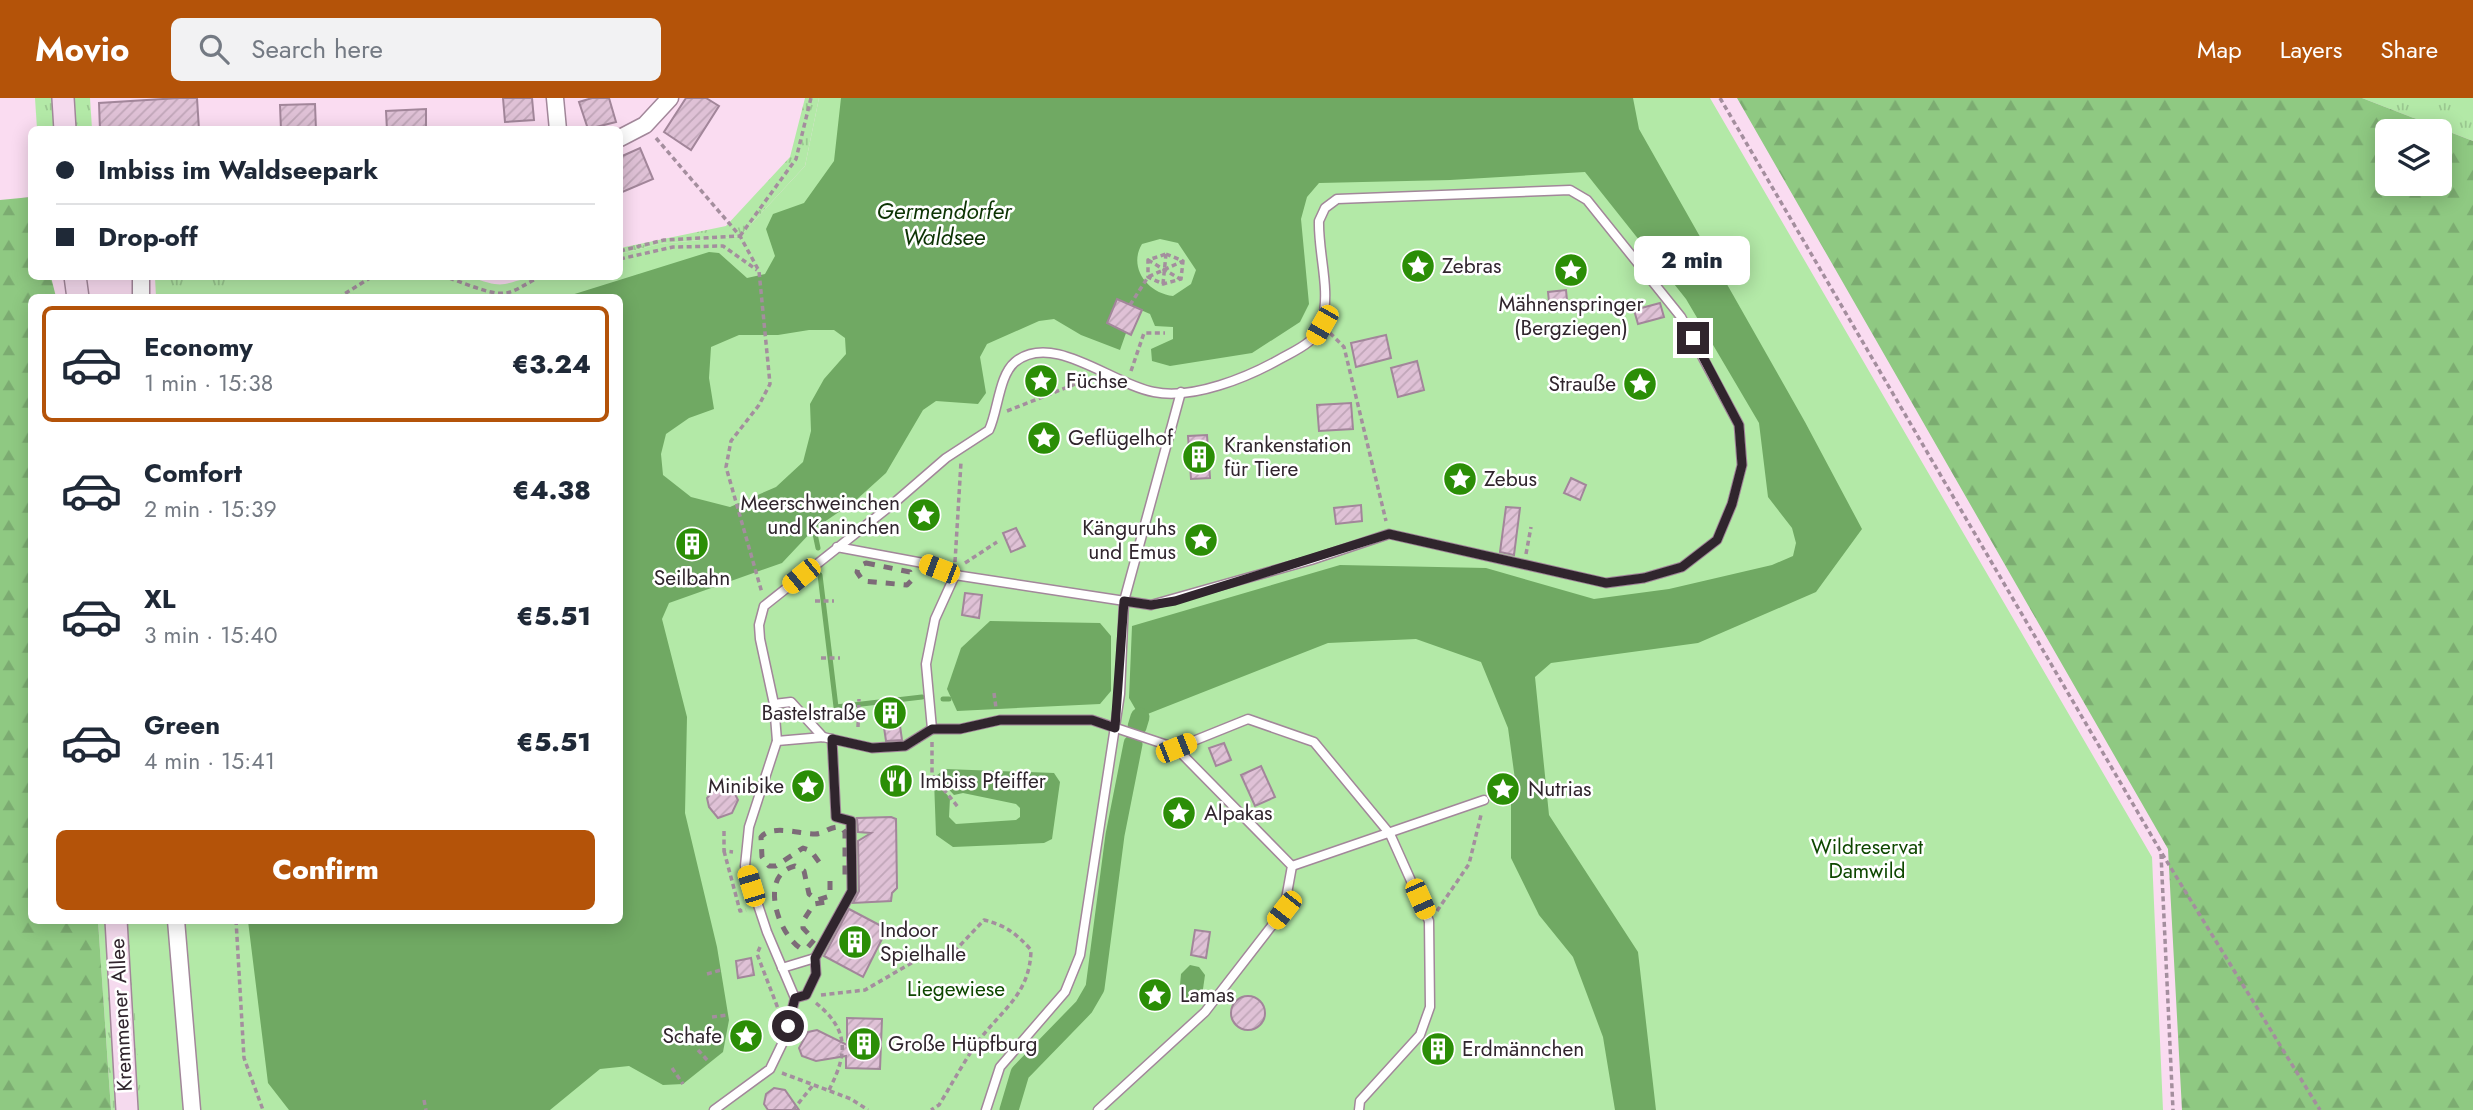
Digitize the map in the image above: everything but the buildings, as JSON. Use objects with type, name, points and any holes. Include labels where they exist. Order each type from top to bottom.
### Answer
[{"type":"main road","points":[[63,98],[65,126]]},
{"type":"main road","name":"Kremmener Allee","points":[[116,924],[127,1110]]},
{"type":"street","points":[[555,98],[558,126]]},
{"type":"street","points":[[623,136],[645,125],[670,98]]},
{"type":"street","points":[[176,924],[192,1110]]},
{"type":"lane","points":[[714,1110],[770,1069],[788,1026],[795,998],[767,932],[745,866],[748,827],[777,741],[774,704],[760,639],[759,625],[764,606],[837,547],[894,503],[946,458],[989,430],[996,416],[1007,373],[1014,362],[1044,350],[1064,355],[1154,393],[1181,392],[1245,379],[1313,340],[1322,325],[1325,309],[1319,220],[1325,208],[1337,200],[1570,190],[1587,200],[1631,251],[1681,317],[1739,425],[1742,465],[1732,504],[1717,540],[1682,567],[1644,578],[1606,583],[1389,534],[1175,601],[1151,605],[955,575],[923,563],[837,547]]},
{"type":"lane","points":[[986,1110],[1000,1067],[1065,992],[1080,955],[1097,826],[1115,728],[1124,601],[1181,392]]},
{"type":"lane","points":[[932,729],[926,664],[935,619],[955,575]]},
{"type":"lane","points":[[774,704],[791,702],[827,738],[836,817],[851,821],[852,891],[815,958],[816,974],[806,995],[795,998]]},
{"type":"lane","points":[[1176,748],[1248,719],[1314,742],[1390,834],[1429,921],[1430,1007],[1420,1035],[1360,1101],[1359,1110]]},
{"type":"lane","points":[[777,741],[827,738],[872,748],[905,746],[932,729],[960,729],[1000,720],[1092,720],[1176,748],[1292,866]]},
{"type":"lane","points":[[1292,866],[1484,800]]},
{"type":"lane","points":[[1098,1110],[1205,1012],[1284,910],[1292,866]]},
{"type":"lane","points":[[782,968],[815,958]]},
{"type":"path","points":[[740,236],[796,159],[811,98]]},
{"type":"path","points":[[1720,98],[2161,852],[2319,1110]]},
{"type":"path","points":[[645,125],[740,236],[759,271],[768,340],[767,393],[731,441],[726,454],[726,467],[758,576]]},
{"type":"path","points":[[623,250],[664,240],[740,236]]},
{"type":"path","points":[[623,258],[673,247],[723,246],[759,271]]},
{"type":"path","points":[[1163,284],[1166,254]]},
{"type":"path","points":[[1148,260],[1166,254],[1183,261]]},
{"type":"path","points":[[1148,260],[1181,279]]},
{"type":"path","points":[[1130,305],[1148,277],[1148,260]]},
{"type":"path","points":[[1148,277],[1183,261]]},
{"type":"path","points":[[1181,279],[1183,261]]},
{"type":"path","points":[[1148,277],[1163,284],[1181,279]]},
{"type":"path","points":[[344,294],[367,280]]},
{"type":"path","points":[[459,280],[486,291],[506,293],[534,280]]},
{"type":"path","points":[[1322,325],[1344,347],[1389,534]]},
{"type":"path","points":[[1127,383],[1144,333],[1165,333]]},
{"type":"path","points":[[996,416],[1103,373]]},
{"type":"path","points":[[955,575],[962,448]]},
{"type":"path","points":[[1524,566],[1531,527]]},
{"type":"path","points":[[955,575],[977,552],[997,542]]},
{"type":"path","points":[[815,601],[834,601]]},
{"type":"path","points":[[821,659],[840,658]]},
{"type":"path","points":[[995,693],[997,713]]},
{"type":"path","points":[[858,727],[859,699]]},
{"type":"path","points":[[932,729],[932,775],[958,807]]},
{"type":"path","points":[[1429,921],[1469,864],[1484,800]]},
{"type":"path","points":[[724,831],[724,851],[740,911],[758,907]]},
{"type":"path","points":[[724,851],[746,853]]},
{"type":"path","points":[[2161,852],[2173,1110]]},
{"type":"path","points":[[806,995],[836,995],[865,990],[922,957],[950,956],[984,920],[1002,924],[1019,936],[1031,950],[1031,970],[1023,990],[978,1043],[939,1104],[932,1110]]},
{"type":"path","points":[[236,924],[243,1058],[263,1110]]},
{"type":"path","points":[[767,932],[757,954],[777,1007],[788,1026]]},
{"type":"path","points":[[707,974],[721,971]]},
{"type":"path","points":[[806,995],[831,1015],[843,1033],[841,1068],[829,1090]]},
{"type":"path","points":[[712,1017],[729,1015]]},
{"type":"path","points":[[698,1049],[709,1062]]},
{"type":"path","points":[[672,1069],[683,1084]]},
{"type":"path","points":[[770,1069],[829,1090],[868,1110]]},
{"type":"path","points":[[793,1110],[814,1084]]},
{"type":"path","points":[[424,1100],[426,1110]]},
{"type":"green space","points":[[35,98],[90,98],[92,126],[37,126]]},
{"type":"green space","points":[[805,98],[819,98],[805,166],[740,236],[659,244],[623,253],[623,247],[726,226],[790,157]]},
{"type":"green space","points":[[819,98],[1710,98],[2152,857],[2163,1110],[142,1110],[128,924],[623,924],[623,294],[244,294],[251,280],[479,280],[505,284],[522,280],[623,280],[623,253],[659,244],[740,236],[805,166]]},
{"type":"green space","points":[[1737,98],[2362,98],[2416,119],[2375,119],[2375,196],[2452,196],[2452,133],[2473,141],[2473,1110],[2182,1110],[2168,849]]},
{"type":"green space","points":[[2362,98],[2473,98],[2473,141],[2452,133],[2452,119],[2416,119]]},
{"type":"green space","points":[[28,197],[28,280],[52,280],[55,294],[28,294],[28,924],[98,924],[111,1110],[0,1110],[0,200]]},
{"type":"green space","points":[[155,280],[343,280],[331,294],[156,294]]},
{"type":"green space","points":[[98,924],[157,924],[171,1110],[111,1110]]},
{"type":"water","name":"Germendorfer Waldsee","points":[[841,98],[1633,98],[1639,129],[1805,422],[1862,529],[1816,592],[1698,643],[1551,663],[1535,677],[1549,815],[1638,952],[1656,1110],[1615,1110],[1603,1037],[1573,957],[1539,915],[1511,858],[1511,802],[1517,794],[1508,728],[1481,662],[1416,639],[1328,643],[1140,717],[1129,698],[1132,626],[1340,565],[1486,568],[1594,599],[1669,589],[1772,565],[1793,556],[1796,543],[1792,528],[1768,497],[1759,423],[1686,299],[1585,172],[1450,180],[1319,183],[1307,197],[1301,219],[1309,304],[1300,322],[1252,353],[1170,366],[1152,361],[1151,349],[1173,339],[1173,327],[1155,326],[1150,314],[1118,300],[1107,323],[1126,333],[1120,350],[1081,335],[1054,319],[1039,321],[987,344],[980,357],[986,393],[978,404],[936,401],[923,410],[886,473],[855,501],[814,529],[782,563],[669,603],[662,619],[687,717],[685,813],[717,947],[729,1020],[723,1052],[683,1084],[663,1085],[629,1066],[600,1069],[550,1110],[289,1110],[268,1083],[248,924],[623,924],[623,294],[575,294],[709,252],[719,253],[747,278],[765,274],[775,256],[766,229],[773,214],[804,203],[834,161]],"holes":[[[1160,239],[1178,243],[1196,270],[1191,284],[1173,296],[1155,290],[1148,284],[1142,278],[1137,261],[1142,244]],[[834,330],[845,338],[846,354],[824,379],[810,404],[811,431],[803,462],[776,487],[730,507],[691,497],[663,475],[661,454],[666,434],[689,418],[714,409],[709,378],[711,347],[739,335]]]},
{"type":"water","points":[[990,621],[1100,623],[1111,636],[1111,691],[1100,704],[957,711],[947,689],[961,648]]},
{"type":"water","points":[[945,769],[1054,773],[1060,782],[1052,839],[1044,843],[953,847],[936,835],[934,780],[950,798],[949,817],[956,824],[1016,820],[1020,817],[1020,808],[1016,804],[963,793],[954,795],[936,776]]},
{"type":"water","points":[[1190,965],[1199,967],[1205,975],[1202,996],[1190,1001],[1179,996],[1181,974]]},
{"type":"waterway","points":[[814,529],[818,548]]},
{"type":"waterway","points":[[820,575],[836,707],[922,697]]},
{"type":"waterway","points":[[943,699],[949,699]]},
{"type":"waterway","points":[[1137,727],[1140,717]]},
{"type":"waterway","points":[[1009,1110],[1020,1073],[1084,1007],[1095,988],[1115,835],[1133,744]]},
{"type":"railway","points":[[866,563],[910,572],[911,581],[907,585],[863,581],[857,572],[859,566],[866,563]]},
{"type":"railway","points":[[819,862],[811,851],[803,848],[776,866],[769,866],[762,857],[761,837],[772,831],[815,834],[841,827],[845,832],[845,881]]},
{"type":"railway","points":[[830,881],[830,896],[817,900],[809,894],[804,871],[795,866],[784,871],[777,880],[775,905],[779,918],[792,941],[800,948],[808,947],[814,940],[803,928],[803,921],[814,904],[831,901]]},
{"type":"place","name":"Zebras","points":[[1418,266]]},
{"type":"place","name":"Mähnenspringer (Bergziegen)","points":[[1571,270]]},
{"type":"place","name":"Füchse","points":[[1041,381]]},
{"type":"place","name":"Strauße","points":[[1640,384]]},
{"type":"place","name":"Geflügelhof","points":[[1044,438]]},
{"type":"place","name":"Krankenstation für Tiere","points":[[1199,457]]},
{"type":"place","name":"Zebus","points":[[1460,479]]},
{"type":"place","name":"Meerschweinchen und Kaninchen","points":[[924,515]]},
{"type":"place","name":"Känguruhs und Emus","points":[[1201,540]]},
{"type":"place","name":"Seilbahn","points":[[692,544]]},
{"type":"place","name":"Bastelstraße","points":[[890,713]]},
{"type":"place","name":"Imbiss Pfeiffer","points":[[896,781]]},
{"type":"place","name":"Minibike","points":[[808,786]]},
{"type":"place","name":"Nutrias","points":[[1503,789]]},
{"type":"place","name":"Alpakas","points":[[1179,813]]},
{"type":"place","name":"Indoor Spielhalle","points":[[855,942]]},
{"type":"place","name":"Lamas","points":[[1155,995]]},
{"type":"place","name":"Schafe","points":[[746,1036]]},
{"type":"place","name":"Große Hüpfburg","points":[[864,1044]]},
{"type":"place","name":"Erdmännchen","points":[[1438,1049]]},
{"type":"route","points":[[788,1026],[795,998],[806,995],[816,974],[815,958],[852,891],[851,821],[836,817],[832,739],[872,748],[905,746],[932,729],[960,729],[1000,720],[1092,720],[1115,728],[1120,694],[1124,601],[1151,605],[1175,601],[1389,534],[1606,583],[1644,578],[1682,567],[1717,540],[1732,504],[1742,465],[1739,425],[1693,338]]},
{"type":"park label","name":"Wildreservat Damwild","points":[[1867,859]]},
{"type":"park label","name":"Liegewiese","points":[[956,989]]}]
